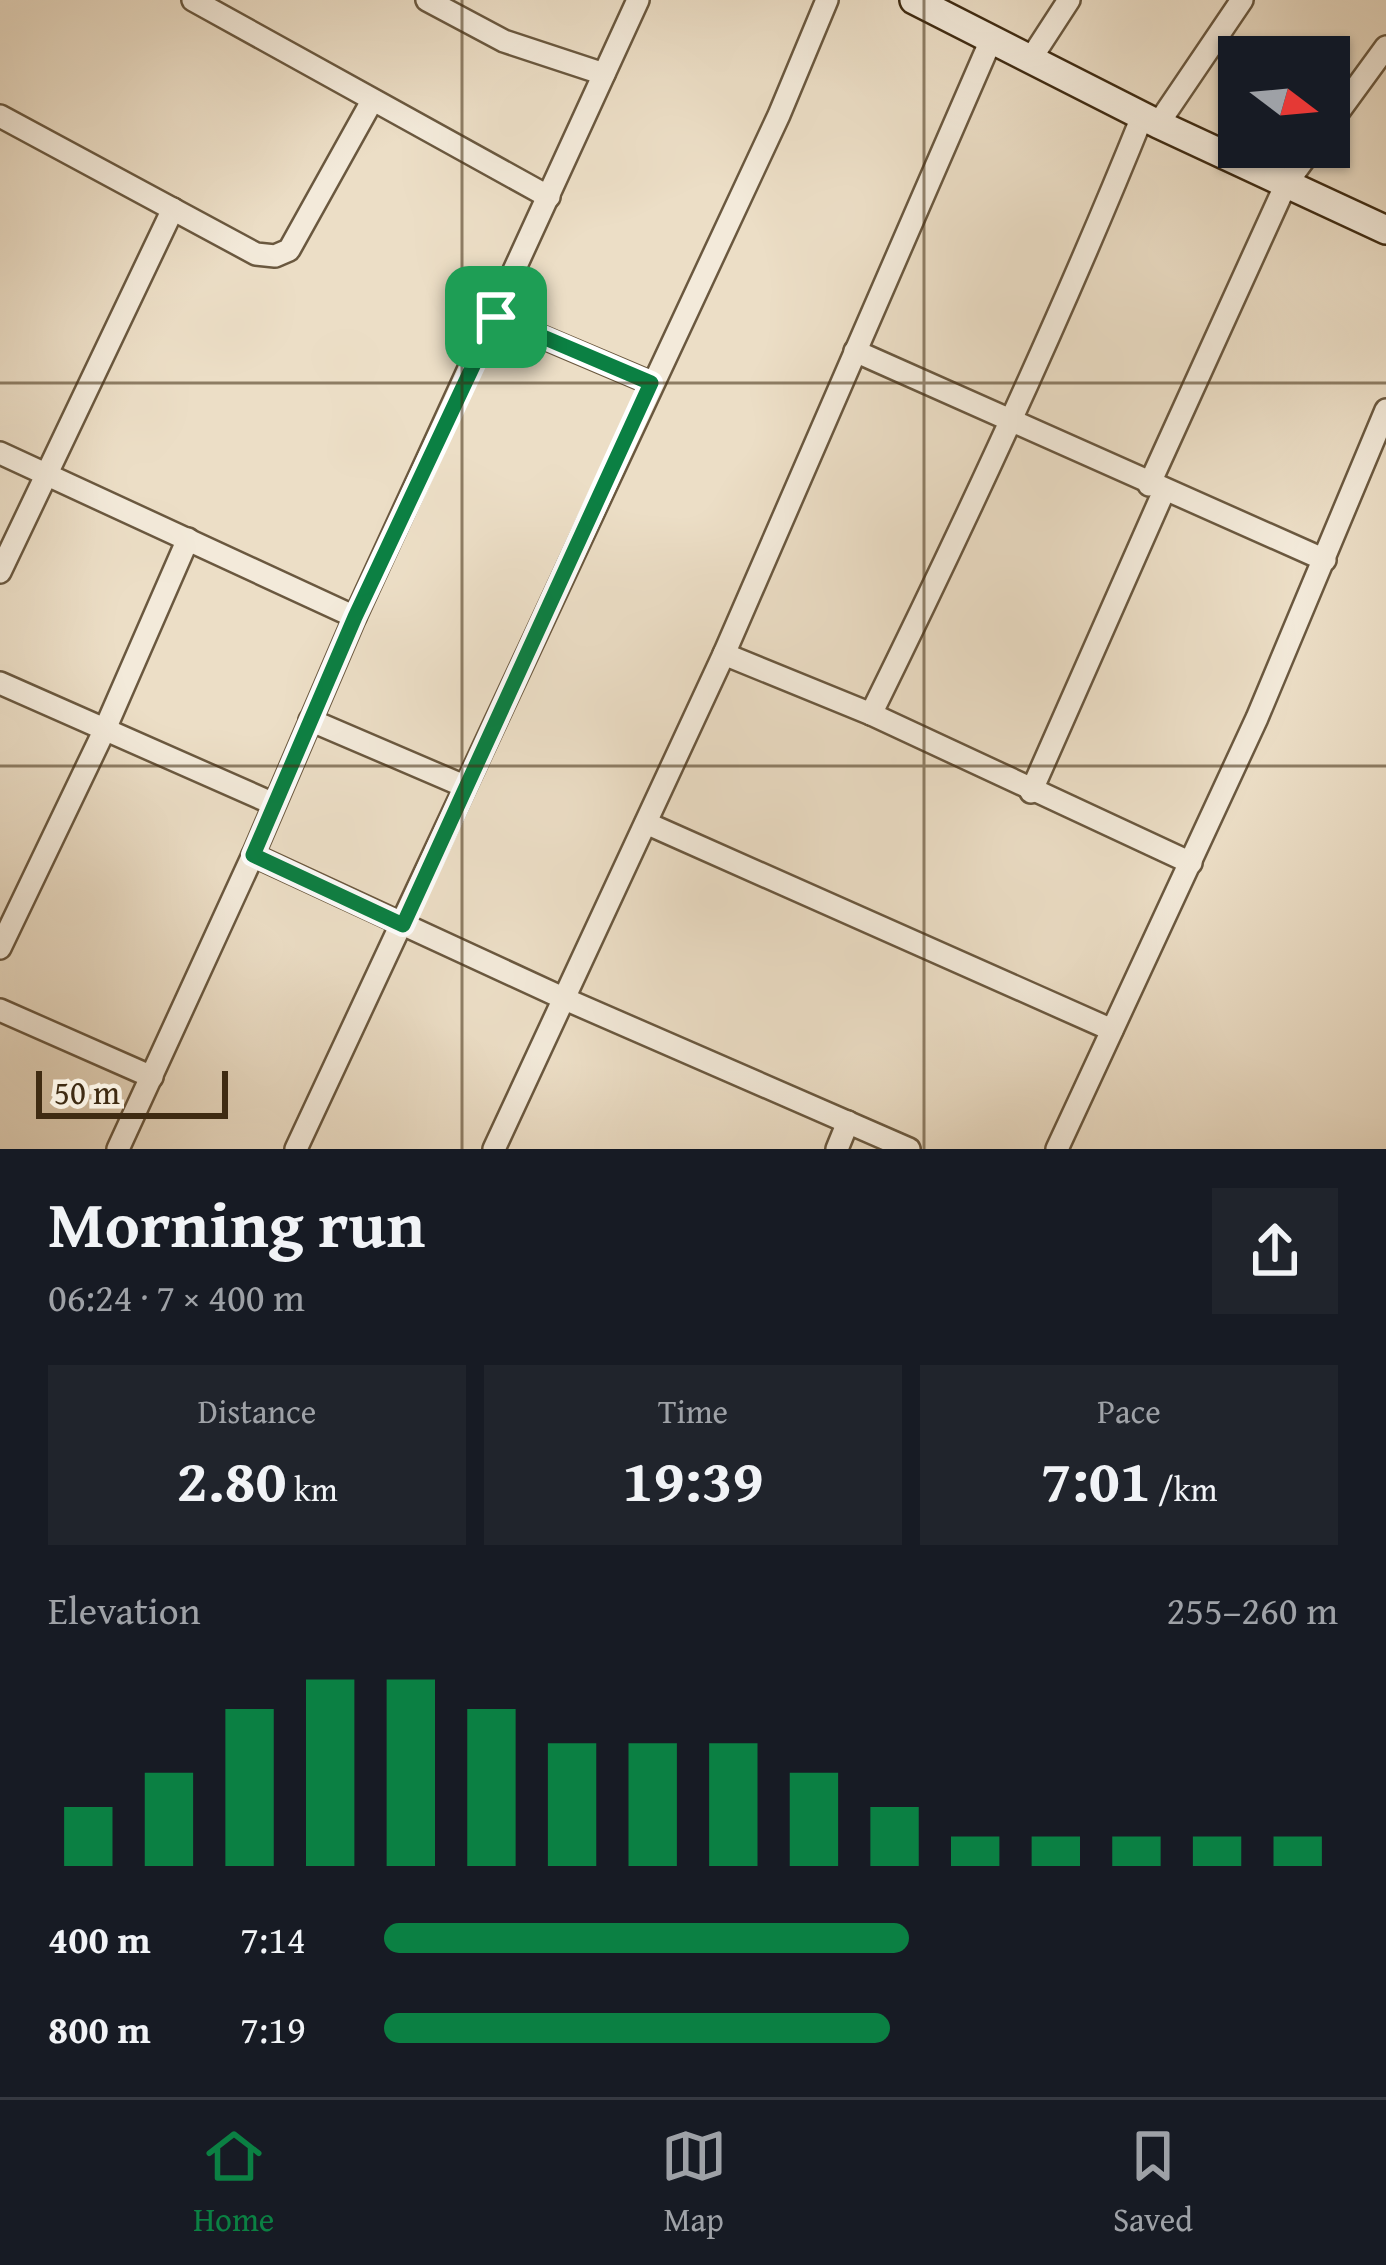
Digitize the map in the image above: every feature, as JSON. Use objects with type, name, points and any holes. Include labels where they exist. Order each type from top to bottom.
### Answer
[{"type":"street","points":[[193,0],[549,197]]},
{"type":"street","points":[[427,0],[504,41],[604,74]]},
{"type":"street","points":[[118,1149],[638,0]]},
{"type":"street","points":[[296,1149],[779,115],[827,0]]},
{"type":"street","points":[[914,0],[1150,120],[1386,230]]},
{"type":"street","points":[[1030,60],[1069,0]]},
{"type":"street","points":[[872,714],[1150,120],[1242,0]]},
{"type":"street","points":[[494,1149],[724,654],[991,40]]},
{"type":"street","points":[[1350,96],[1386,46]]},
{"type":"street","points":[[0,116],[256,254],[275,256],[289,250],[373,101]]},
{"type":"street","points":[[1031,791],[1286,184],[1298,168]]},
{"type":"street","points":[[0,572],[173,209]]},
{"type":"street","points":[[496,317],[651,383]]},
{"type":"street","points":[[855,351],[1324,560]]},
{"type":"street","points":[[1057,1149],[1191,863],[1386,410]]},
{"type":"street","points":[[0,453],[355,617]]},
{"type":"street","points":[[0,948],[105,729],[188,539]]},
{"type":"street","points":[[724,654],[872,714],[1191,863]]},
{"type":"street","points":[[0,683],[274,804]]},
{"type":"street","points":[[310,720],[464,786]]},
{"type":"street","points":[[646,823],[1112,1030]]},
{"type":"street","points":[[253,855],[565,999],[909,1149]]},
{"type":"street","points":[[0,1010],[152,1077]]},
{"type":"street","points":[[837,1149],[848,1123]]},
{"type":"route","points":[[496,317],[651,383],[403,925],[253,855],[355,617],[496,317]]}]
